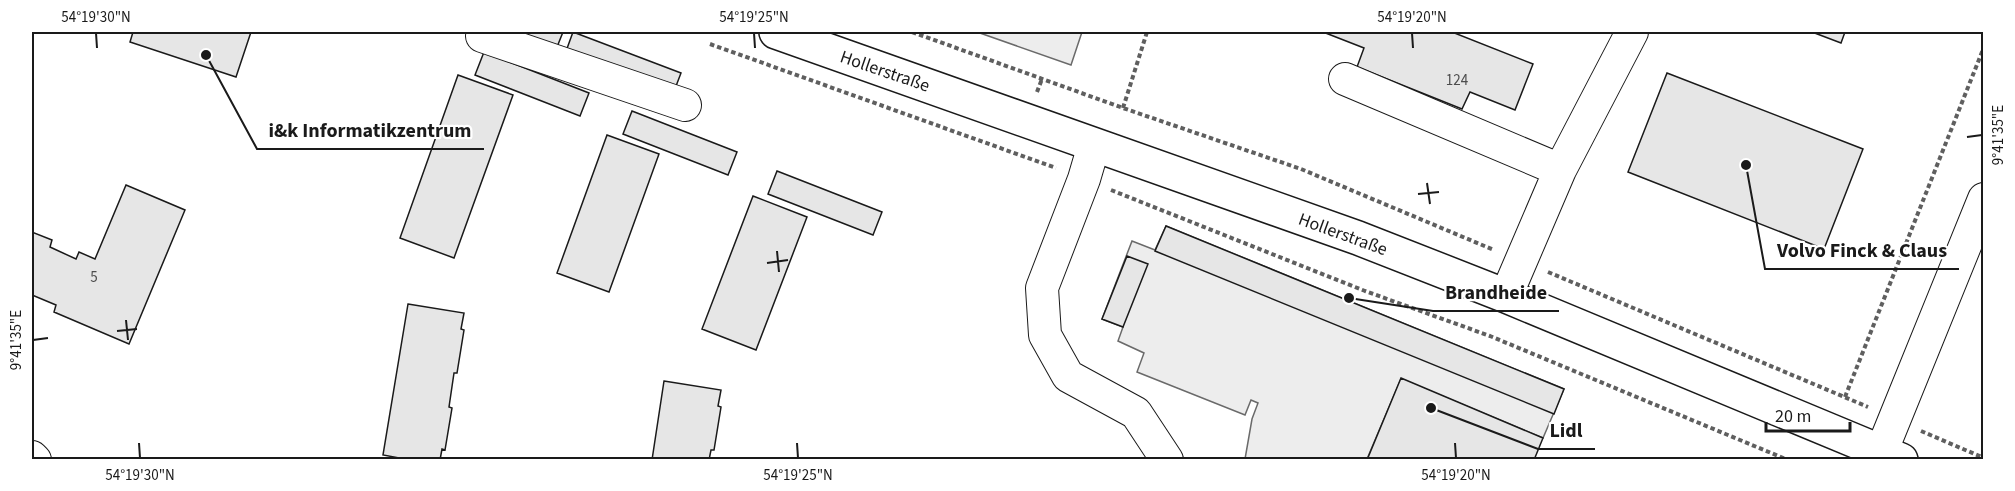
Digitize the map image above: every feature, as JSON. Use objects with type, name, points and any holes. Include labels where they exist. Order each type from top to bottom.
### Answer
[{"type":"main road","name":"Hollerstraße","points":[[776,32],[1358,238],[1506,296],[1887,457]]},
{"type":"street","points":[[1506,296],[1560,170],[1632,32]]},
{"type":"street","points":[[482,36],[685,105]]},
{"type":"street","points":[[1345,79],[1560,170]]},
{"type":"street","points":[[1094,145],[1084,179],[1042,288],[1045,335],[1068,376],[1136,413],[1167,459]]},
{"type":"street","points":[[1887,457],[1895,419],[1977,233],[1983,199]]},
{"type":"path","points":[[912,32],[1301,169],[1845,397],[1983,458]]},
{"type":"path","points":[[1123,108],[1147,32]]},
{"type":"path","points":[[710,44],[1015,152],[1365,291],[1490,336],[1788,459]]},
{"type":"path","points":[[1845,397],[1983,47]]},
{"type":"shaded area","points":[[977,32],[1082,32],[1071,65]]},
{"type":"shaded area","points":[[1166,226],[1564,389],[1543,438],[1401,379],[1367,459],[1245,459],[1252,419],[1258,403],[1251,400],[1245,415],[1137,372],[1144,353],[1118,341],[1123,327],[1102,319],[1132,241],[1155,250]]},
{"type":"building","points":[[133,32],[251,32],[236,77],[130,42]]},
{"type":"building","points":[[503,32],[563,32],[555,52]]},
{"type":"building","points":[[573,32],[681,73],[673,94],[565,54]]},
{"type":"building","points":[[1323,32],[1452,32],[1533,64],[1515,110],[1470,92],[1462,109],[1357,67],[1364,48]]},
{"type":"building","points":[[1812,32],[1845,32],[1841,43]]},
{"type":"building","points":[[484,52],[589,93],[580,116],[475,75]]},
{"type":"building","points":[[1667,73],[1863,149],[1824,249],[1628,172]]},
{"type":"building","points":[[458,75],[513,95],[454,258],[400,238]]},
{"type":"building","points":[[632,111],[737,152],[728,175],[623,134]]},
{"type":"building","points":[[607,135],[659,154],[609,292],[557,273]]},
{"type":"building","points":[[777,171],[882,212],[873,235],[768,194]]},
{"type":"building","points":[[126,185],[185,210],[129,344],[54,312],[56,305],[32,295],[32,232],[52,240],[50,247],[76,259],[79,252],[95,259]]},
{"type":"building","points":[[753,196],[807,217],[756,350],[702,329]]},
{"type":"building","points":[[1166,226],[1564,389],[1554,414],[1155,251]]},
{"type":"building","points":[[1127,256],[1148,264],[1123,327],[1102,319]]},
{"type":"building","points":[[408,304],[464,313],[461,329],[464,330],[449,407],[452,408],[445,450],[442,449],[440,460],[410,460],[383,455]]},
{"type":"building","points":[[1401,378],[1543,438],[1534,460],[1367,460]]},
{"type":"building","points":[[664,381],[721,390],[718,406],[721,407],[714,450],[711,450],[709,460],[652,460]]},
{"type":"place","name":"i&k Informatikzentrum","points":[[206,55]]},
{"type":"place","name":"Volvo Finck & Claus","points":[[1746,165]]},
{"type":"place","name":"Brandheide","points":[[1349,298]]},
{"type":"place","name":"Lidl","points":[[1431,408]]}]
